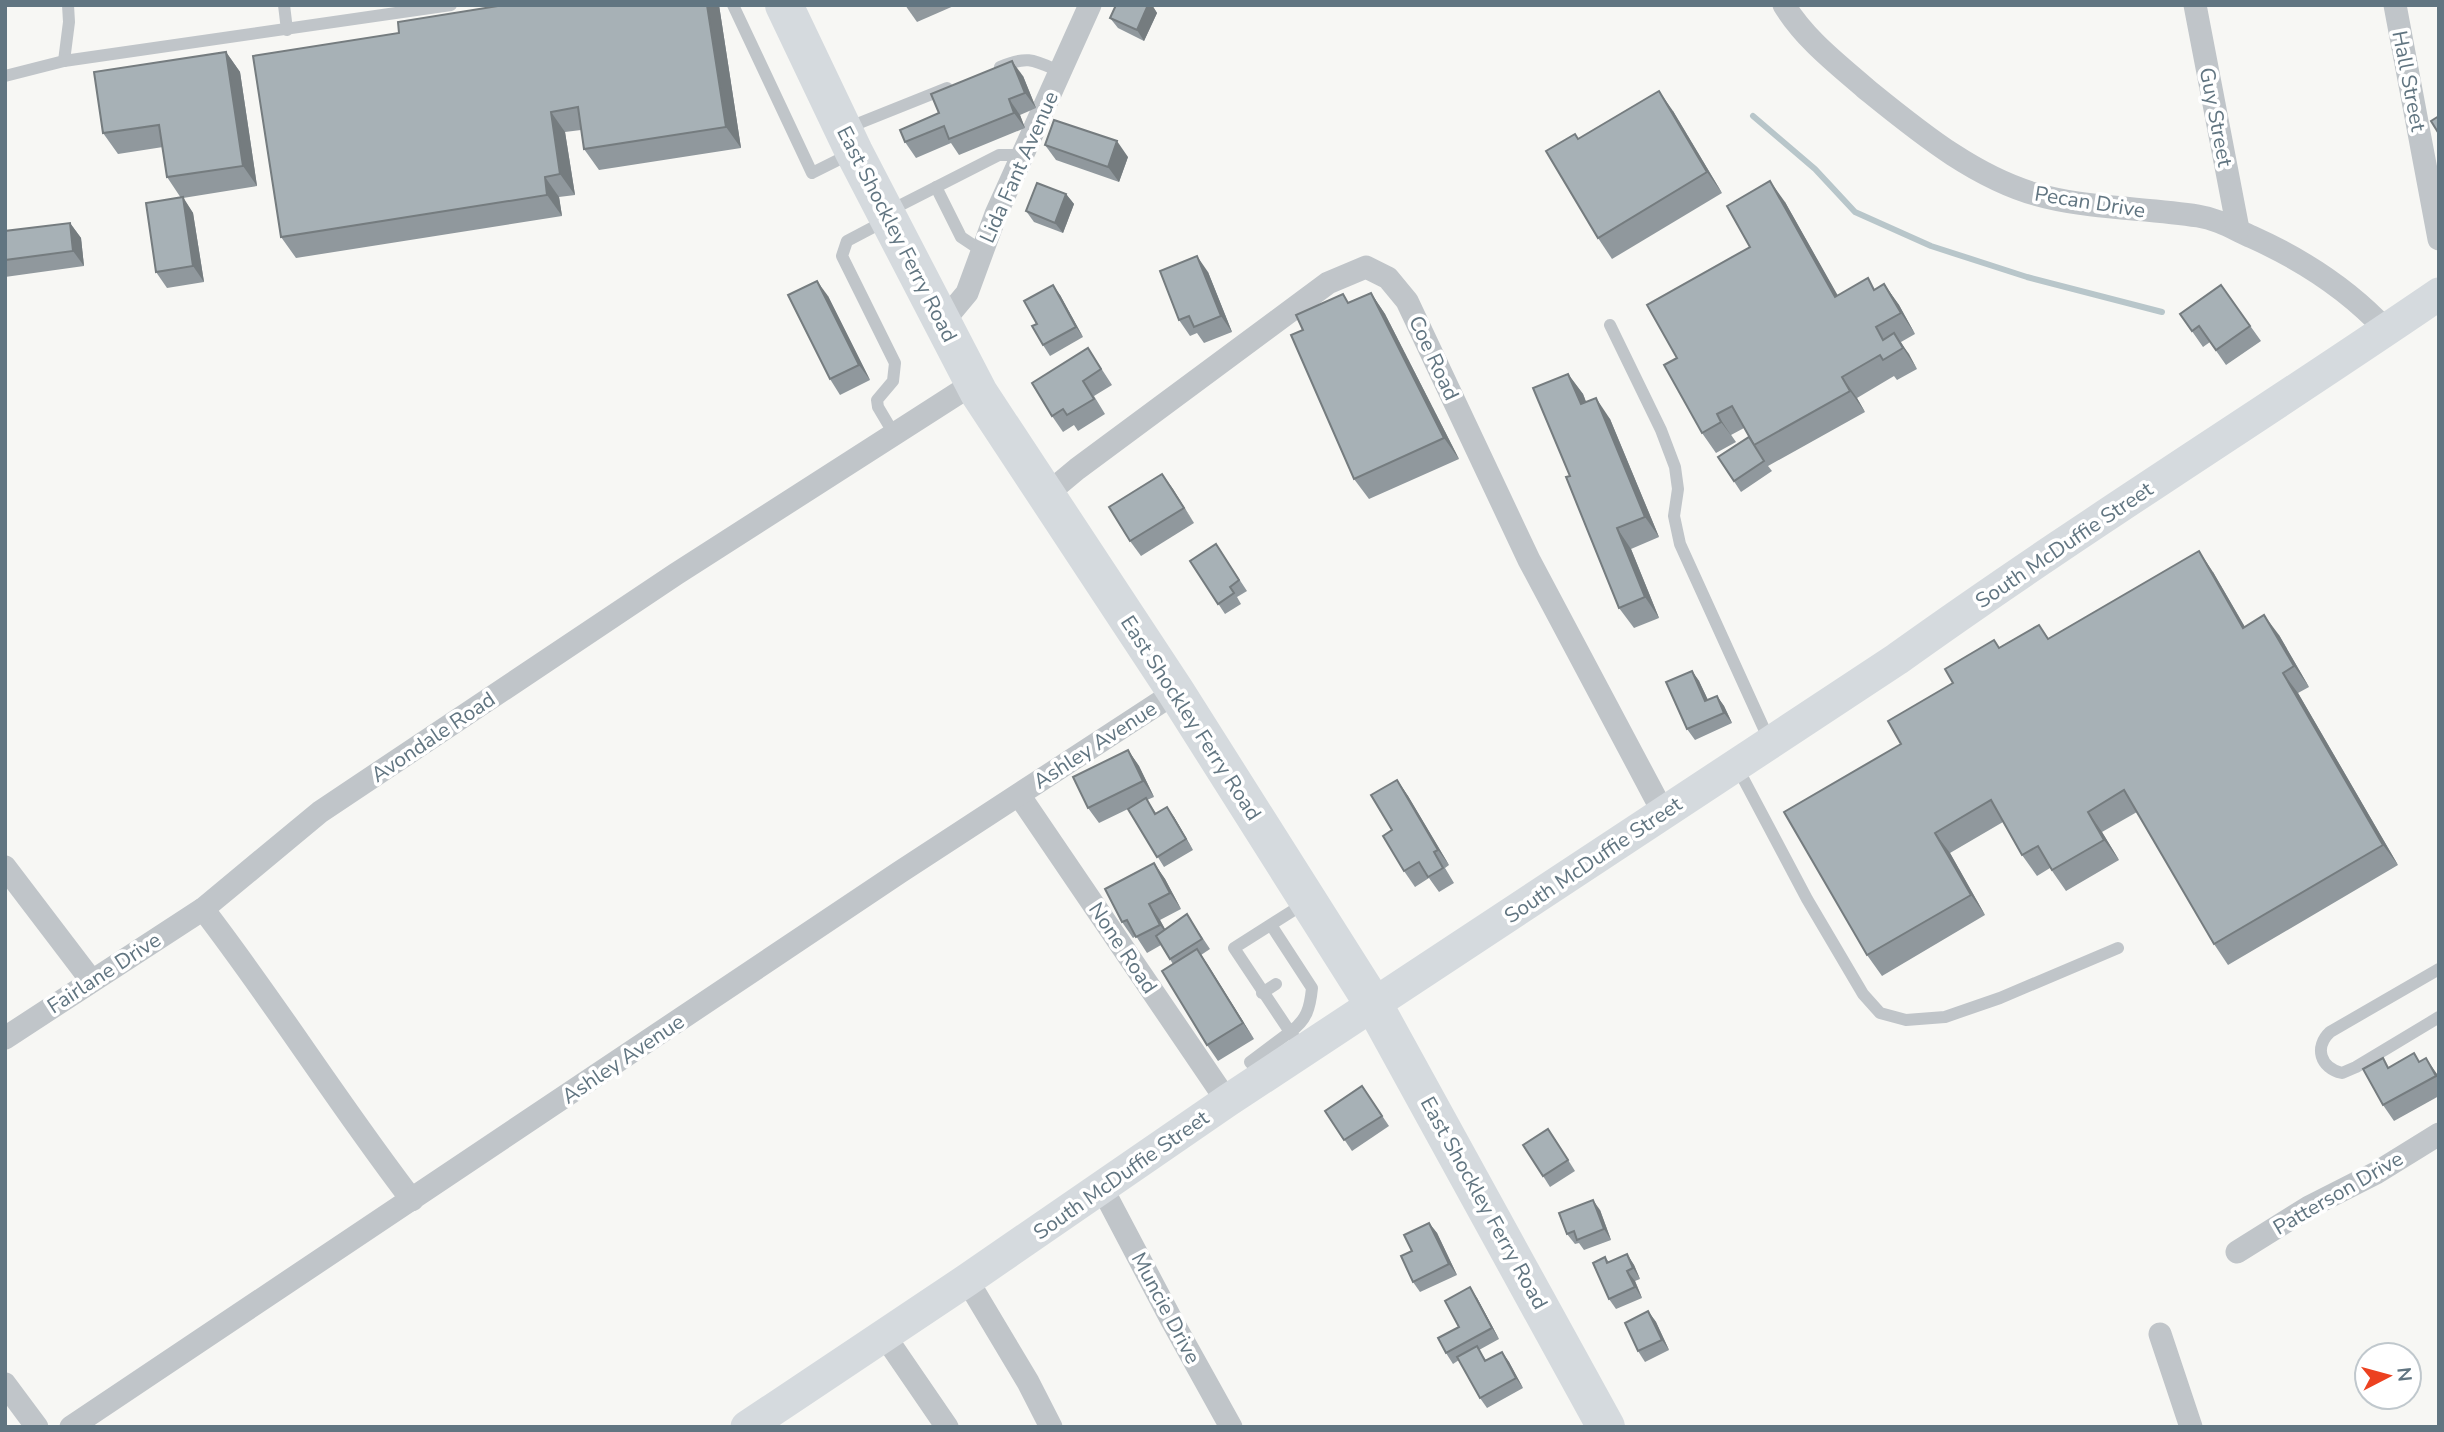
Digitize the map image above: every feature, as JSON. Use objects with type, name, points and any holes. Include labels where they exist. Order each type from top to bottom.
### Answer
[{"type":"highway","name":"East Shockley Ferry Road","points":[[784,5],[849,141],[974,383],[1176,692],[1374,1005],[1606,1427]]},
{"type":"street","name":"Lida Fant Avenue","points":[[942,323],[967,293],[996,214],[1090,5]]},
{"type":"street","name":"Pecan Drive","points":[[1784,5],[1804,35],[1880,100],[1952,153],[1990,176],[2045,197],[2084,205],[2199,216],[2238,229],[2314,269],[2352,297],[2386,330]]},
{"type":"street","name":"Guy Street","points":[[2195,5],[2238,229]]},
{"type":"street","name":"Hall Street","points":[[2395,5],[2439,239]]},
{"type":"street","name":"Coe Road","points":[[1047,494],[1328,284],[1366,267],[1388,278],[1408,301],[1529,559],[1664,814]]},
{"type":"street","name":"South McDuffie Street","points":[[747,1427],[1263,1078],[1297,1042],[1374,1005],[1898,659],[1987,595],[2439,294]]},
{"type":"street","name":"Avondale Road","points":[[203,909],[320,812],[676,574],[974,383]]},
{"type":"street","name":"Ashley Avenue","points":[[71,1427],[1176,692]]},
{"type":"street","name":"None Road","points":[[1019,795],[1227,1101]]},
{"type":"street","points":[[5,867],[91,980]]},
{"type":"street","name":"Fairlane Drive","points":[[5,1038],[203,909]]},
{"type":"street","points":[[203,909],[364,1137],[412,1200]]},
{"type":"street","name":"Patterson Drive","points":[[2237,1252],[2309,1207],[2376,1173],[2439,1134]]},
{"type":"street","name":"Muncie Drive","points":[[1102,1188],[1231,1427]]},
{"type":"street","points":[[967,1280],[1028,1382],[1051,1427]]},
{"type":"street","points":[[2160,1334],[2191,1427]]},
{"type":"street","points":[[884,1335],[947,1427]]},
{"type":"street","points":[[5,1384],[37,1427]]},
{"type":"lane","points":[[64,61],[69,22],[68,5]]},
{"type":"lane","points":[[284,5],[287,30]]},
{"type":"lane","points":[[5,76],[64,61],[451,5]]},
{"type":"lane","points":[[733,5],[811,173],[849,141],[956,85]]},
{"type":"lane","points":[[994,69],[1019,59],[1031,59],[1061,72]]},
{"type":"lane","points":[[894,434],[878,407],[877,400],[893,381],[895,363],[842,256],[847,241],[936,187],[999,155],[1024,155]]},
{"type":"lane","points":[[936,187],[961,237],[982,251]]},
{"type":"lane","points":[[1610,325],[1661,430],[1675,467],[1678,489],[1674,516],[1680,544],[1770,743]]},
{"type":"lane","points":[[1736,765],[1807,899],[1863,994],[1880,1013],[1906,1020],[1945,1017],[2000,998],[2118,947]]},
{"type":"lane","points":[[1297,1042],[1234,948],[1308,901]]},
{"type":"lane","points":[[1270,925],[1312,988],[1310,1006],[1297,1042]]},
{"type":"lane","points":[[2439,970],[2330,1032],[2323,1039],[2320,1048],[2322,1059],[2327,1067],[2342,1073],[2439,1017]]},
{"type":"lane","points":[[1262,993],[1276,984]]},
{"type":"building","points":[[504,5],[707,5],[726,127],[584,149],[578,107],[551,112],[560,174],[545,177],[547,195],[281,237],[253,56],[399,33],[398,22]]},
{"type":"building","points":[[1116,5],[1148,5],[1137,30],[1110,18]]},
{"type":"building","points":[[226,52],[243,166],[167,177],[159,125],[103,133],[94,72]]},
{"type":"building","points":[[1012,61],[1025,93],[1009,99],[1014,113],[949,139],[944,126],[905,142],[900,130],[939,113],[931,94]]},
{"type":"building","points":[[1659,91],[1707,172],[1598,238],[1546,151],[1575,134],[1578,139]]},
{"type":"building","points":[[2439,116],[2439,134],[2431,121]]},
{"type":"building","points":[[1054,120],[1117,141],[1108,167],[1045,145]]},
{"type":"building","points":[[1770,181],[1835,297],[1868,278],[1874,290],[1884,284],[1901,313],[1876,327],[1883,340],[1894,333],[1903,348],[1883,360],[1880,355],[1842,377],[1850,391],[1754,445],[1732,406],[1717,414],[1721,422],[1702,433],[1664,365],[1677,358],[1647,305],[1750,247],[1727,206]]},
{"type":"building","points":[[1037,183],[1066,194],[1055,223],[1026,211]]},
{"type":"building","points":[[183,197],[193,266],[156,272],[146,203]]},
{"type":"building","points":[[70,223],[73,251],[5,260],[5,231]]},
{"type":"building","points":[[1197,256],[1221,316],[1194,327],[1189,316],[1179,320],[1160,271]]},
{"type":"building","points":[[817,281],[859,365],[830,379],[788,295]]},
{"type":"building","points":[[1053,285],[1076,327],[1043,345],[1032,326],[1037,324],[1024,301]]},
{"type":"building","points":[[2221,285],[2250,326],[2216,350],[2199,326],[2192,331],[2180,314]]},
{"type":"building","points":[[1371,293],[1444,438],[1354,479],[1291,335],[1303,330],[1296,315],[1343,294],[1348,303]]},
{"type":"building","points":[[1088,348],[1101,369],[1083,381],[1094,399],[1067,415],[1063,409],[1052,416],[1032,383]]},
{"type":"building","points":[[1568,374],[1581,404],[1596,398],[1645,517],[1617,528],[1645,597],[1619,608],[1566,477],[1570,476],[1533,388]]},
{"type":"building","points":[[1749,437],[1764,461],[1734,481],[1718,457]]},
{"type":"building","points":[[1162,474],[1184,508],[1130,541],[1109,507]]},
{"type":"building","points":[[1216,544],[1239,580],[1230,587],[1234,593],[1218,604],[1190,561]]},
{"type":"building","points":[[2199,551],[2243,628],[2264,615],[2294,666],[2283,673],[2383,845],[2214,944],[2124,790],[2088,812],[2104,840],[2052,870],[2038,846],[2022,855],[1991,800],[1935,833],[1971,895],[1867,955],[1784,812],[1901,744],[1888,721],[1953,683],[1945,669],[1994,640],[1999,648],[2039,625],[2048,639]]},
{"type":"building","points":[[1692,671],[1705,701],[1717,696],[1724,713],[1687,729],[1666,682]]},
{"type":"building","points":[[1128,750],[1143,781],[1088,808],[1073,777]]},
{"type":"building","points":[[1397,780],[1438,850],[1434,852],[1443,868],[1428,877],[1419,862],[1404,871],[1383,836],[1392,830],[1371,795]]},
{"type":"building","points":[[1146,798],[1155,814],[1167,807],[1186,839],[1157,857],[1128,809]]},
{"type":"building","points":[[1154,863],[1170,893],[1149,904],[1160,925],[1136,937],[1127,920],[1122,922],[1105,889]]},
{"type":"building","points":[[1187,914],[1202,939],[1170,959],[1156,936]]},
{"type":"building","points":[[1197,949],[1243,1023],[1207,1045],[1162,971]]},
{"type":"building","points":[[2414,1053],[2419,1062],[2426,1058],[2436,1076],[2383,1105],[2363,1069],[2383,1058],[2388,1068]]},
{"type":"building","points":[[1362,1086],[1382,1116],[1344,1140],[1325,1111]]},
{"type":"building","points":[[1548,1129],[1568,1160],[1543,1176],[1523,1145]]},
{"type":"building","points":[[1593,1200],[1604,1229],[1577,1240],[1574,1231],[1567,1234],[1559,1213]]},
{"type":"building","points":[[1429,1223],[1449,1264],[1413,1282],[1401,1256],[1412,1251],[1404,1235]]},
{"type":"building","points":[[1627,1254],[1633,1268],[1627,1271],[1635,1287],[1609,1299],[1593,1263],[1605,1257],[1607,1263]]},
{"type":"building","points":[[1470,1287],[1492,1328],[1446,1353],[1438,1338],[1459,1327],[1445,1301]]},
{"type":"building","points":[[1648,1311],[1662,1340],[1638,1351],[1625,1323]]},
{"type":"building","points":[[1477,1346],[1485,1361],[1502,1352],[1516,1378],[1480,1398],[1457,1357]]},
{"type":"waterway","points":[[1753,116],[1815,169],[1855,212],[1931,246],[2027,277],[2162,312]]}]
